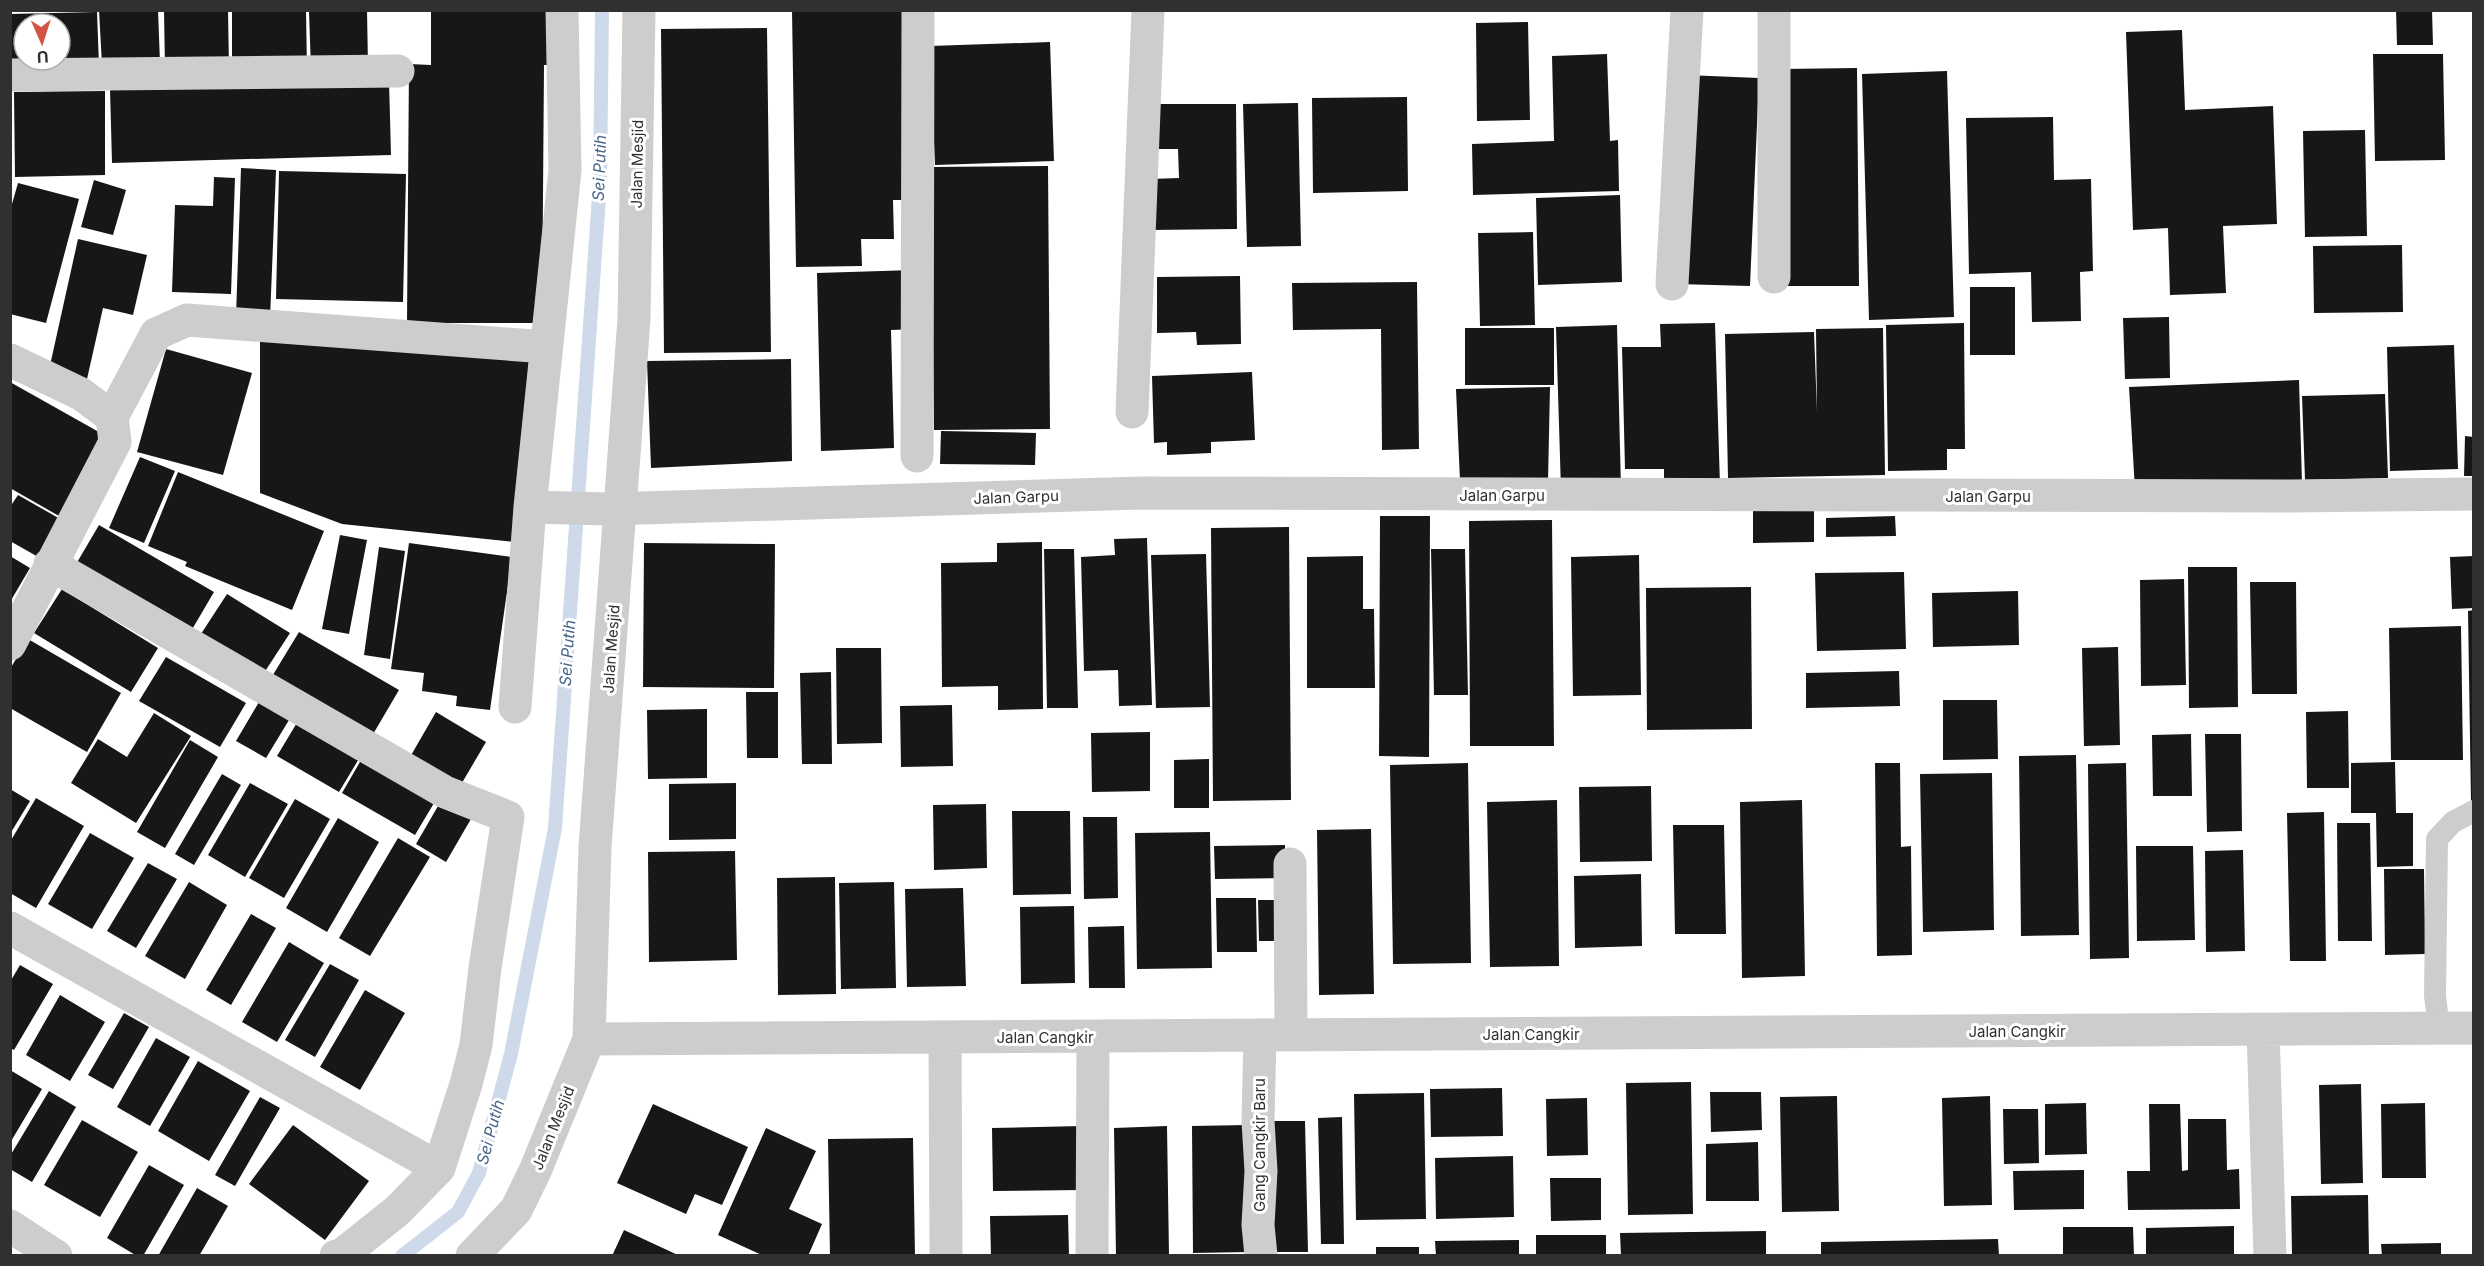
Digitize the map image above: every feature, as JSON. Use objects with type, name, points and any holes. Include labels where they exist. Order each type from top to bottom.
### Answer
[{"type":"street","points":[[515,707],[546,347],[565,170],[562,10]]},
{"type":"street","name":"Jalan Mesjid","points":[[472,1256],[516,1210],[535,1171],[589,1039],[595,847],[616,508],[634,319],[639,10]]},
{"type":"street","points":[[917,456],[918,10]]},
{"type":"street","points":[[1132,412],[1148,10]]},
{"type":"street","points":[[1672,284],[1687,10]]},
{"type":"street","points":[[1774,10],[1774,277]]},
{"type":"street","points":[[10,75],[398,71]]},
{"type":"street","points":[[10,644],[115,442],[112,417],[156,334],[187,320],[546,347]]},
{"type":"street","points":[[10,360],[81,394],[112,417]]},
{"type":"street","name":"Jalan Garpu","points":[[534,507],[616,508],[1142,493],[2265,496],[2474,494]]},
{"type":"street","points":[[50,564],[445,792],[508,817],[476,1045],[439,1168],[397,1211],[343,1254],[336,1256]]},
{"type":"street","name":"Gang Cangkir Baru","points":[[1261,1256],[1258,1225],[1261,1171],[1258,1121],[1275,1035],[1290,864]]},
{"type":"street","points":[[10,928],[439,1168]]},
{"type":"street","name":"Jalan Cangkir","points":[[589,1039],[2474,1028]]},
{"type":"street","points":[[2263,1029],[2270,1256]]},
{"type":"street","points":[[1092,1256],[1093,1036]]},
{"type":"street","points":[[945,1037],[946,1256]]},
{"type":"street","points":[[10,1226],[56,1256]]},
{"type":"lane","points":[[2439,1028],[2435,996],[2437,839],[2453,822],[2474,811]]},
{"type":"building","points":[[99,10],[158,10],[160,63],[102,65]]},
{"type":"building","points":[[164,10],[228,10],[229,69],[165,70]]},
{"type":"building","points":[[232,10],[306,10],[307,71],[232,73]]},
{"type":"building","points":[[367,10],[368,66],[311,69],[309,12]]},
{"type":"building","points":[[431,10],[556,10],[556,65],[544,65],[542,323],[407,323],[409,64],[431,65]]},
{"type":"building","points":[[792,10],[912,10],[915,200],[893,200],[894,239],[861,239],[862,266],[796,267]]},
{"type":"building","points":[[2396,10],[2432,10],[2433,45],[2397,45]]},
{"type":"building","points":[[97,12],[99,65],[72,66],[72,13]]},
{"type":"building","points":[[10,14],[12,14],[12,68],[10,68]]},
{"type":"building","points":[[1528,22],[1530,120],[1477,121],[1476,23]]},
{"type":"building","points":[[767,28],[771,352],[664,353],[661,29]]},
{"type":"building","points":[[2182,30],[2185,110],[2273,106],[2277,224],[2223,226],[2226,293],[2170,295],[2168,228],[2133,230],[2126,32]]},
{"type":"building","points":[[1050,42],[1054,161],[935,165],[930,46]]},
{"type":"building","points":[[1607,54],[1610,141],[1618,140],[1619,191],[1473,195],[1472,144],[1554,141],[1552,56]]},
{"type":"building","points":[[2373,54],[2443,54],[2445,160],[2375,161]]},
{"type":"building","points":[[1857,68],[1859,286],[1784,286],[1782,69]]},
{"type":"building","points":[[1947,71],[1954,317],[1869,320],[1862,74]]},
{"type":"building","points":[[1686,75],[1759,78],[1750,286],[1677,284]]},
{"type":"building","points":[[389,81],[391,155],[112,163],[110,89]]},
{"type":"building","points":[[105,91],[105,175],[15,177],[14,92]]},
{"type":"building","points":[[1407,97],[1408,191],[1313,193],[1312,98]]},
{"type":"building","points":[[1298,103],[1301,246],[1247,247],[1243,104]]},
{"type":"building","points":[[1153,104],[1236,104],[1237,229],[1150,230],[1150,179],[1179,178],[1178,149],[1154,149]]},
{"type":"building","points":[[2053,117],[2054,180],[2091,179],[2093,271],[2080,272],[2081,321],[2032,322],[2031,272],[1969,274],[1966,118]]},
{"type":"building","points":[[2365,130],[2367,236],[2305,237],[2303,131]]},
{"type":"building","points":[[1048,166],[1050,429],[934,430],[931,167]]},
{"type":"building","points":[[241,168],[276,170],[270,319],[236,317]]},
{"type":"building","points":[[279,171],[406,174],[403,302],[276,299]]},
{"type":"building","points":[[214,177],[235,178],[231,294],[172,292],[175,205],[213,206]]},
{"type":"building","points":[[94,180],[126,190],[113,235],[81,227]]},
{"type":"building","points":[[18,183],[79,199],[46,323],[10,314],[10,211]]},
{"type":"building","points":[[1620,195],[1622,282],[1538,285],[1536,198]]},
{"type":"building","points":[[1533,232],[1535,325],[1480,326],[1478,233]]},
{"type":"building","points":[[78,239],[147,255],[133,315],[103,308],[87,379],[49,370]]},
{"type":"building","points":[[2402,245],[2403,312],[2314,313],[2313,246]]},
{"type":"building","points":[[914,270],[916,329],[891,330],[894,448],[821,451],[817,273]]},
{"type":"building","points":[[1240,276],[1241,344],[1197,345],[1196,332],[1157,333],[1157,277]]},
{"type":"building","points":[[1417,282],[1419,449],[1382,450],[1381,329],[1293,330],[1292,283]]},
{"type":"building","points":[[1970,287],[2015,287],[2015,355],[1970,355]]},
{"type":"building","points":[[2169,317],[2170,378],[2125,379],[2123,318]]},
{"type":"building","points":[[1715,323],[1720,486],[1664,488],[1664,469],[1625,469],[1622,347],[1661,347],[1660,324]]},
{"type":"building","points":[[1964,323],[1965,449],[1947,449],[1947,470],[1888,471],[1886,325]]},
{"type":"building","points":[[1617,325],[1621,489],[1561,490],[1556,327]]},
{"type":"building","points":[[1465,328],[1554,328],[1554,385],[1465,385]]},
{"type":"building","points":[[1883,328],[1885,475],[1728,478],[1725,334],[1814,332],[1817,412],[1816,329]]},
{"type":"building","points":[[260,337],[529,361],[515,542],[342,524],[260,493]]},
{"type":"building","points":[[2454,345],[2458,469],[2390,471],[2387,347]]},
{"type":"building","points":[[166,349],[252,373],[223,475],[137,452]]},
{"type":"building","points":[[791,359],[792,461],[651,468],[647,361]]},
{"type":"building","points":[[1252,372],[1255,440],[1211,442],[1211,453],[1167,455],[1167,442],[1154,443],[1152,376]]},
{"type":"building","points":[[2299,380],[2302,483],[2135,490],[2129,387]]},
{"type":"building","points":[[10,382],[106,436],[59,516],[10,488]]},
{"type":"building","points":[[1550,387],[1548,481],[1460,481],[1456,389]]},
{"type":"building","points":[[2385,394],[2388,478],[2305,480],[2302,396]]},
{"type":"building","points":[[941,431],[1036,433],[1035,465],[940,464]]},
{"type":"building","points":[[2465,436],[2474,437],[2474,476],[2464,476]]},
{"type":"building","points":[[140,457],[175,471],[144,543],[109,528]]},
{"type":"building","points":[[178,472],[324,531],[292,610],[185,566],[187,562],[148,546]]},
{"type":"building","points":[[18,495],[69,524],[47,562],[10,541],[10,507]]},
{"type":"building","points":[[1814,509],[1814,542],[1753,543],[1753,510]]},
{"type":"building","points":[[1380,516],[1430,516],[1429,757],[1379,756]]},
{"type":"building","points":[[1895,516],[1896,536],[1826,537],[1826,518]]},
{"type":"building","points":[[1552,520],[1554,746],[1470,746],[1469,521]]},
{"type":"building","points":[[99,525],[214,592],[187,638],[72,571]]},
{"type":"building","points":[[1289,527],[1291,800],[1213,801],[1211,528]]},
{"type":"building","points":[[340,535],[367,540],[349,634],[322,629]]},
{"type":"building","points":[[1147,538],[1152,705],[1119,706],[1118,670],[1084,671],[1081,557],[1115,555],[1114,539]]},
{"type":"building","points":[[1042,542],[1043,709],[998,710],[998,686],[942,687],[941,563],[997,562],[997,543]]},
{"type":"building","points":[[409,543],[512,557],[490,710],[456,706],[457,696],[422,691],[424,673],[391,669]]},
{"type":"building","points":[[644,543],[775,544],[774,688],[643,687]]},
{"type":"building","points":[[379,547],[405,551],[390,659],[364,655]]},
{"type":"building","points":[[1044,549],[1074,549],[1078,708],[1047,708]]},
{"type":"building","points":[[1431,549],[1465,549],[1468,695],[1434,695]]},
{"type":"building","points":[[1206,554],[1210,707],[1156,708],[1151,555]]},
{"type":"building","points":[[1639,555],[1641,695],[1573,696],[1571,557]]},
{"type":"building","points":[[10,556],[30,568],[10,602]]},
{"type":"building","points":[[1363,556],[1363,609],[1374,609],[1375,688],[1307,688],[1307,557]]},
{"type":"building","points":[[2474,556],[2474,608],[2452,609],[2450,557]]},
{"type":"building","points":[[2188,567],[2237,567],[2238,707],[2189,708]]},
{"type":"building","points":[[1904,572],[1906,649],[1817,651],[1815,573]]},
{"type":"building","points":[[2184,579],[2186,685],[2141,686],[2140,580]]},
{"type":"building","points":[[2250,582],[2296,582],[2297,694],[2252,694]]},
{"type":"building","points":[[1751,587],[1752,729],[1647,730],[1646,588]]},
{"type":"building","points":[[62,589],[158,648],[131,692],[34,633]]},
{"type":"building","points":[[2018,591],[2019,645],[1933,647],[1932,593]]},
{"type":"building","points":[[227,594],[290,633],[262,676],[199,637]]},
{"type":"building","points":[[2474,610],[2474,803],[2471,803],[2468,611]]},
{"type":"building","points":[[2461,626],[2463,760],[2391,760],[2389,628]]},
{"type":"building","points":[[299,632],[399,690],[369,741],[268,683]]},
{"type":"building","points":[[28,639],[121,693],[87,752],[10,708],[10,669]]},
{"type":"building","points":[[2118,647],[2120,745],[2084,746],[2082,648]]},
{"type":"building","points":[[836,648],[881,648],[882,743],[837,744]]},
{"type":"building","points":[[166,657],[246,703],[220,747],[139,701]]},
{"type":"building","points":[[1899,671],[1900,706],[1806,708],[1806,673]]},
{"type":"building","points":[[831,672],[832,764],[802,764],[800,673]]},
{"type":"building","points":[[746,692],[778,692],[778,758],[747,758]]},
{"type":"building","points":[[1943,700],[1997,700],[1998,759],[1943,760]]},
{"type":"building","points":[[259,702],[289,720],[266,758],[236,741]]},
{"type":"building","points":[[952,705],[953,766],[901,767],[900,706]]},
{"type":"building","points":[[707,709],[707,778],[648,779],[647,710]]},
{"type":"building","points":[[2348,711],[2349,788],[2307,788],[2306,712]]},
{"type":"building","points":[[436,712],[486,742],[456,793],[406,764]]},
{"type":"building","points":[[154,713],[191,736],[136,823],[71,783],[98,739],[127,757]]},
{"type":"building","points":[[298,721],[360,757],[339,792],[277,756]]},
{"type":"building","points":[[1150,732],[1150,791],[1092,792],[1091,733]]},
{"type":"building","points":[[2191,734],[2192,796],[2153,796],[2152,735]]},
{"type":"building","points":[[2205,734],[2241,734],[2242,831],[2207,832]]},
{"type":"building","points":[[190,740],[218,757],[165,848],[137,832]]},
{"type":"building","points":[[364,755],[437,798],[415,835],[342,793]]},
{"type":"building","points":[[2076,755],[2079,935],[2021,936],[2019,756]]},
{"type":"building","points":[[1209,759],[1209,808],[1174,808],[1174,760]]},
{"type":"building","points":[[2395,762],[2396,813],[2413,813],[2413,866],[2377,867],[2376,813],[2351,813],[2351,763]]},
{"type":"building","points":[[1468,763],[1471,963],[1393,964],[1390,765]]},
{"type":"building","points":[[1875,763],[1900,763],[1901,847],[1911,846],[1912,955],[1877,956]]},
{"type":"building","points":[[2126,763],[2129,958],[2090,959],[2088,764]]},
{"type":"building","points":[[1992,773],[1994,930],[1923,932],[1920,774]]},
{"type":"building","points":[[222,774],[241,785],[194,865],[175,854]]},
{"type":"building","points":[[250,783],[288,804],[245,877],[208,855]]},
{"type":"building","points":[[736,783],[736,839],[669,840],[669,784]]},
{"type":"building","points":[[1651,786],[1652,861],[1580,862],[1579,787]]},
{"type":"building","points":[[10,789],[30,801],[10,834]]},
{"type":"building","points":[[445,794],[475,812],[446,862],[416,844]]},
{"type":"building","points":[[36,798],[84,826],[36,908],[10,893],[10,842]]},
{"type":"building","points":[[295,799],[330,819],[284,898],[249,878]]},
{"type":"building","points":[[1557,800],[1559,966],[1490,967],[1487,802]]},
{"type":"building","points":[[1802,800],[1805,976],[1742,978],[1740,802]]},
{"type":"building","points":[[986,804],[987,868],[934,870],[933,805]]},
{"type":"building","points":[[1012,811],[1070,811],[1071,894],[1013,895]]},
{"type":"building","points":[[2324,812],[2326,961],[2290,961],[2287,813]]},
{"type":"building","points":[[1083,817],[1117,817],[1118,898],[1084,899]]},
{"type":"building","points":[[338,818],[379,842],[327,932],[286,908]]},
{"type":"building","points":[[2337,823],[2370,823],[2372,941],[2338,941]]},
{"type":"building","points":[[1673,825],[1724,825],[1726,934],[1675,934]]},
{"type":"building","points":[[1371,829],[1374,994],[1319,995],[1317,830]]},
{"type":"building","points":[[1210,832],[1212,968],[1137,969],[1135,833]]},
{"type":"building","points":[[90,833],[134,858],[92,929],[48,904]]},
{"type":"building","points":[[398,838],[430,857],[370,956],[339,938]]},
{"type":"building","points":[[1285,845],[1285,878],[1215,879],[1214,846]]},
{"type":"building","points":[[2136,846],[2193,846],[2195,940],[2137,941]]},
{"type":"building","points":[[2243,850],[2245,951],[2206,952],[2205,851]]},
{"type":"building","points":[[735,851],[737,960],[649,962],[648,852]]},
{"type":"building","points":[[148,863],[177,879],[136,948],[107,931]]},
{"type":"building","points":[[2384,869],[2424,869],[2425,954],[2385,955]]},
{"type":"building","points":[[1641,874],[1642,946],[1575,948],[1574,876]]},
{"type":"building","points":[[835,877],[836,994],[778,995],[777,878]]},
{"type":"building","points":[[189,882],[227,905],[185,979],[145,956]]},
{"type":"building","points":[[894,882],[896,988],[841,989],[839,883]]},
{"type":"building","points":[[963,888],[966,986],[907,987],[905,889]]},
{"type":"building","points":[[1216,898],[1256,898],[1257,952],[1217,952]]},
{"type":"building","points":[[1258,900],[1286,900],[1287,941],[1259,941]]},
{"type":"building","points":[[1074,906],[1075,983],[1021,984],[1020,907]]},
{"type":"building","points":[[251,914],[276,928],[231,1005],[206,990]]},
{"type":"building","points":[[1124,926],[1125,988],[1089,988],[1088,927]]},
{"type":"building","points":[[289,942],[324,963],[277,1042],[242,1022]]},
{"type":"building","points":[[330,964],[359,980],[315,1057],[285,1040]]},
{"type":"building","points":[[20,965],[53,984],[14,1050],[10,1048],[10,982]]},
{"type":"building","points":[[365,990],[405,1013],[360,1090],[320,1067]]},
{"type":"building","points":[[60,995],[105,1022],[70,1081],[26,1055]]},
{"type":"building","points":[[124,1013],[149,1027],[113,1089],[88,1075]]},
{"type":"building","points":[[156,1038],[190,1057],[150,1126],[117,1107]]},
{"type":"building","points":[[198,1061],[250,1091],[209,1161],[158,1131]]},
{"type":"building","points":[[10,1070],[42,1089],[10,1143]]},
{"type":"building","points":[[1691,1082],[1693,1214],[1628,1215],[1626,1083]]},
{"type":"building","points":[[2361,1084],[2363,1183],[2321,1184],[2319,1085]]},
{"type":"building","points":[[1502,1088],[1503,1136],[1431,1137],[1430,1089]]},
{"type":"building","points":[[49,1091],[76,1107],[32,1182],[10,1169],[10,1156]]},
{"type":"building","points":[[1710,1092],[1761,1092],[1762,1130],[1711,1132]]},
{"type":"building","points":[[1424,1093],[1426,1219],[1356,1220],[1354,1094]]},
{"type":"building","points":[[1837,1096],[1839,1211],[1782,1212],[1780,1097]]},
{"type":"building","points":[[1990,1096],[1992,1205],[1944,1206],[1942,1098]]},
{"type":"building","points":[[260,1097],[280,1108],[235,1186],[215,1175]]},
{"type":"building","points":[[1587,1098],[1588,1155],[1547,1156],[1546,1099]]},
{"type":"building","points":[[2086,1103],[2087,1154],[2045,1155],[2045,1104]]},
{"type":"building","points":[[2425,1103],[2426,1178],[2382,1178],[2381,1104]]},
{"type":"building","points":[[653,1104],[748,1147],[722,1205],[695,1194],[686,1214],[617,1183]]},
{"type":"building","points":[[2149,1104],[2180,1104],[2182,1171],[2188,1170],[2188,1119],[2226,1119],[2227,1170],[2239,1169],[2240,1209],[2128,1210],[2127,1171],[2150,1171]]},
{"type":"building","points":[[2003,1109],[2038,1109],[2039,1163],[2004,1164]]},
{"type":"building","points":[[1342,1117],[1344,1244],[1321,1244],[1318,1118]]},
{"type":"building","points":[[82,1120],[138,1152],[100,1217],[44,1185]]},
{"type":"building","points":[[1271,1121],[1305,1121],[1308,1252],[1273,1252]]},
{"type":"building","points":[[293,1125],[369,1181],[325,1240],[249,1184]]},
{"type":"building","points":[[1247,1125],[1249,1252],[1193,1253],[1192,1126]]},
{"type":"building","points":[[1082,1126],[1083,1190],[993,1191],[992,1128]]},
{"type":"building","points":[[1167,1126],[1169,1256],[1116,1256],[1114,1128]]},
{"type":"building","points":[[766,1128],[816,1151],[789,1209],[822,1224],[808,1256],[764,1256],[718,1235]]},
{"type":"building","points":[[913,1138],[915,1256],[830,1256],[828,1139]]},
{"type":"building","points":[[1758,1142],[1759,1201],[1706,1201],[1706,1144]]},
{"type":"building","points":[[1513,1156],[1514,1217],[1436,1219],[1435,1158]]},
{"type":"building","points":[[149,1165],[184,1185],[143,1256],[137,1256],[107,1238]]},
{"type":"building","points":[[2084,1170],[2084,1209],[2014,1210],[2013,1171]]},
{"type":"building","points":[[1550,1178],[1601,1178],[1601,1220],[1551,1221]]},
{"type":"building","points":[[197,1188],[228,1206],[199,1256],[158,1256]]},
{"type":"building","points":[[2368,1195],[2369,1256],[2292,1256],[2291,1196]]},
{"type":"building","points":[[1068,1215],[1069,1256],[991,1256],[990,1216]]},
{"type":"building","points":[[2234,1226],[2234,1255],[2146,1256],[2146,1228]]},
{"type":"building","points":[[2063,1227],[2133,1227],[2134,1256],[2063,1256]]},
{"type":"building","points":[[624,1230],[680,1256],[612,1256]]},
{"type":"building","points":[[1766,1231],[1766,1256],[1621,1256],[1620,1233]]},
{"type":"building","points":[[1536,1235],[1606,1235],[1606,1256],[1536,1256]]},
{"type":"building","points":[[1998,1239],[1999,1256],[1821,1256],[1821,1242]]},
{"type":"building","points":[[1519,1240],[1519,1256],[1436,1256],[1435,1241]]},
{"type":"building","points":[[2441,1243],[2441,1256],[2382,1256],[2381,1244]]},
{"type":"building","points":[[1376,1247],[1419,1247],[1419,1256],[1376,1256]]},
{"type":"waterway","name":"Sei Putih","points":[[402,1256],[458,1212],[479,1173],[511,1054],[555,828],[600,182],[602,10]]}]
